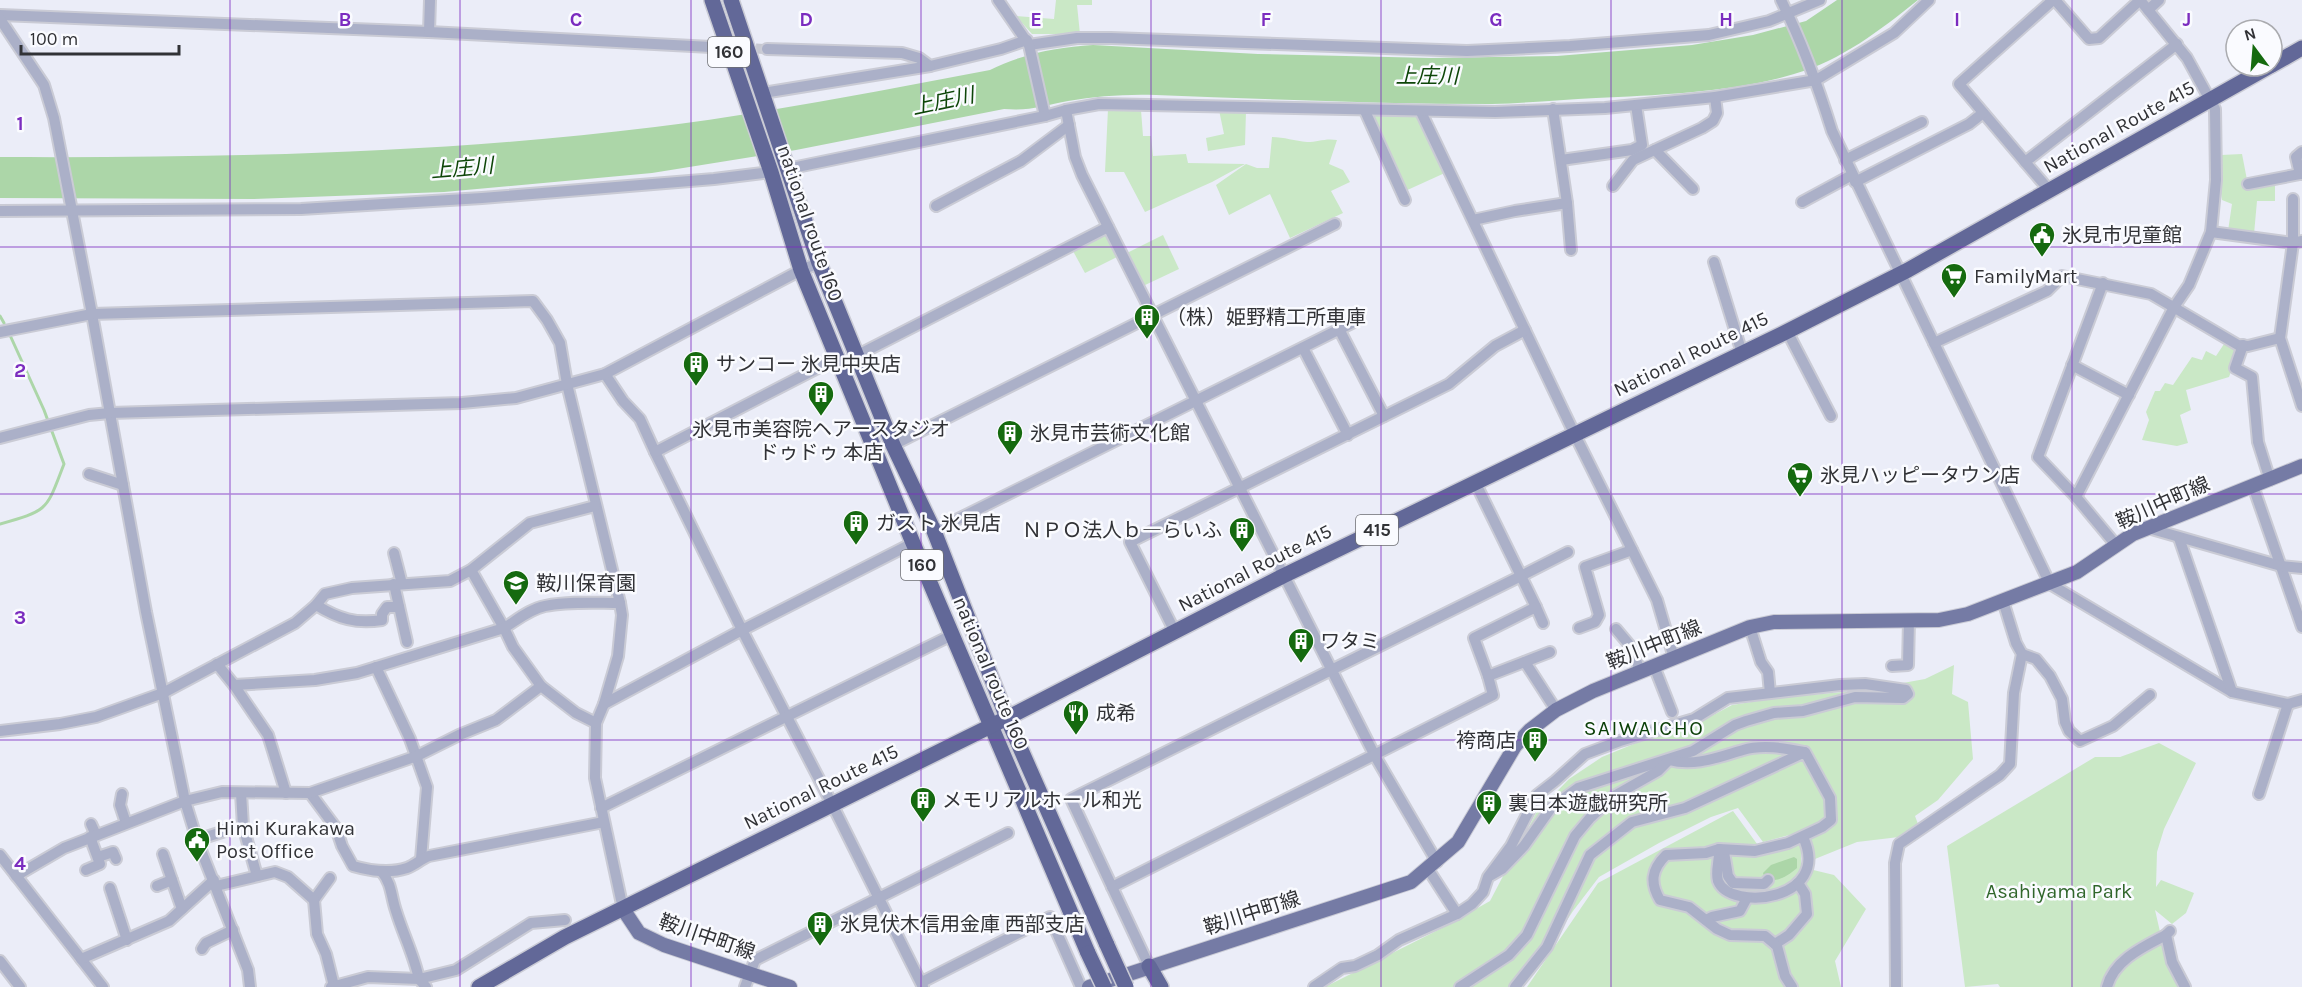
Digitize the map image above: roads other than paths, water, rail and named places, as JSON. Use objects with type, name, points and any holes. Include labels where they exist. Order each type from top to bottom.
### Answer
[{"type":"highway","name":"national route 160","points":[[712,0],[771,172],[801,270],[913,543],[1104,987]]},
{"type":"highway","name":"160","points":[[731,0],[764,97]]},
{"type":"highway","name":"National Route 415","points":[[2284,58],[2302,48]]},
{"type":"highway","name":"National Route 415","points":[[479,987],[565,937],[1007,718],[1283,576],[1787,331],[1901,272],[2248,78]]},
{"type":"highway","name":"national route 160","points":[[764,97],[819,263],[856,356],[893,445],[934,531],[1007,718],[1126,987]]},
{"type":"highway","points":[[1149,966],[1161,987]]},
{"type":"main road","name":"鞍川中町線","points":[[1089,987],[1411,882],[1458,842],[1515,746],[1530,730],[1556,710],[1593,690],[1750,627],[1774,622],[1939,620],[1968,614],[2077,572],[2133,534],[2302,466]]},
{"type":"main road","name":"鞍川中町線","points":[[623,909],[639,933],[664,945],[790,987]]},
{"type":"street","points":[[429,32],[430,0]]},
{"type":"street","points":[[998,0],[1028,42],[1045,114]]},
{"type":"street","points":[[1781,0],[1790,16],[1815,78],[1832,131],[1845,160],[2050,584],[2232,692],[2288,704],[2302,699]]},
{"type":"street","points":[[764,97],[930,66],[1028,42],[1111,38],[1478,50],[1570,46],[1709,35],[1790,16],[1820,0]]},
{"type":"street","points":[[787,168],[1099,104],[1421,112],[1636,105],[1715,97],[1815,78],[1894,33],[1929,0]]},
{"type":"street","points":[[2049,190],[1959,84],[2054,0],[2089,39],[2099,38],[2140,0],[2187,58],[2215,109],[2216,180],[2211,232],[2189,285],[2174,307],[2076,497]]},
{"type":"street","points":[[2148,10],[2159,0]]},
{"type":"street","points":[[0,17],[429,32],[711,47]]},
{"type":"street","points":[[0,17],[45,85],[92,314],[146,612],[185,801],[197,840],[248,970],[250,987]]},
{"type":"street","points":[[2025,162],[2177,44]]},
{"type":"street","points":[[766,49],[902,53],[919,58],[930,66]]},
{"type":"street","points":[[1614,186],[1633,160],[1713,121],[1717,113],[1715,97]]},
{"type":"street","points":[[1561,160],[1632,150],[1642,145],[1636,105]]},
{"type":"street","points":[[1553,109],[1567,203],[1571,250]]},
{"type":"street","points":[[1066,110],[1075,157],[1082,176],[1283,576],[1457,914]]},
{"type":"street","points":[[1365,111],[1405,200]]},
{"type":"street","points":[[1421,112],[1574,433],[1657,600],[1674,658]]},
{"type":"street","points":[[1802,202],[1969,124],[1983,113]]},
{"type":"street","points":[[1845,160],[1922,122]]},
{"type":"street","points":[[936,206],[1021,161],[1069,124]]},
{"type":"street","points":[[1655,150],[1693,189]]},
{"type":"street","points":[[2248,184],[2301,174],[2296,157],[2302,152]]},
{"type":"street","points":[[0,211],[312,208],[505,196],[714,179],[771,172]]},
{"type":"street","points":[[2293,199],[2298,242],[2280,338],[2302,406]]},
{"type":"street","points":[[1473,220],[1567,203]]},
{"type":"street","points":[[893,445],[1152,313],[1335,224]]},
{"type":"street","points":[[856,356],[1108,227]]},
{"type":"street","points":[[2211,232],[2298,242]]},
{"type":"street","points":[[1714,262],[1742,352]]},
{"type":"street","points":[[0,438],[89,415],[110,413],[462,403],[516,398],[605,374],[801,270],[819,263]]},
{"type":"street","points":[[1934,343],[2047,291],[2062,276],[2151,294],[2228,340],[2243,345],[2280,338]]},
{"type":"street","points":[[2103,283],[2038,457],[2076,497],[2116,545]]},
{"type":"street","points":[[0,332],[92,314],[533,301],[560,343],[567,384],[622,615],[618,656],[596,723],[595,778],[623,909]]},
{"type":"street","points":[[934,531],[1356,321]]},
{"type":"street","points":[[1339,329],[1384,417]]},
{"type":"street","points":[[1175,632],[1130,542],[1449,384],[1495,346],[1525,330]]},
{"type":"street","points":[[1787,331],[1830,416]]},
{"type":"street","points":[[2243,345],[2235,368],[2252,377],[2258,442],[2271,480]]},
{"type":"street","points":[[1303,348],[1348,435]]},
{"type":"street","points":[[655,452],[837,358]]},
{"type":"street","points":[[2072,365],[2129,395]]},
{"type":"street","points":[[605,374],[623,401],[640,419],[742,630],[922,985],[1050,917],[1081,987]]},
{"type":"street","points":[[89,474],[123,485]]},
{"type":"street","points":[[1475,482],[1543,623]]},
{"type":"street","points":[[2253,486],[2302,627]]},
{"type":"street","points":[[0,731],[96,717],[163,693],[295,623],[325,594],[335,590],[450,581],[471,570],[530,523],[596,506]]},
{"type":"street","points":[[2148,528],[2281,566],[2302,568]]},
{"type":"street","points":[[2179,538],[2232,692]]},
{"type":"street","points":[[604,704],[742,630],[913,543]]},
{"type":"street","points":[[1580,628],[1595,622],[1599,615],[1585,567],[1632,550]]},
{"type":"street","points":[[1149,966],[1071,799],[1568,552]]},
{"type":"street","points":[[394,553],[399,607],[407,642]]},
{"type":"street","points":[[471,570],[513,646],[541,686],[576,713],[596,723]]},
{"type":"street","points":[[1896,987],[1895,864],[1899,844],[2000,775],[2010,764],[2014,693],[2022,654],[2016,643],[2003,601]]},
{"type":"street","points":[[234,685],[315,680],[357,673],[504,628],[544,606],[620,603]]},
{"type":"street","points":[[316,605],[334,616],[364,623],[382,620],[382,614],[387,607],[399,607]]},
{"type":"street","points":[[1112,887],[1493,695],[1474,638],[1536,608]]},
{"type":"street","points":[[1892,666],[1908,665],[1909,620]]},
{"type":"street","points":[[1750,627],[1761,662],[1768,672],[1770,693]]},
{"type":"street","points":[[1616,629],[1632,648],[1640,672]]},
{"type":"street","points":[[601,808],[952,635]]},
{"type":"street","points":[[1488,676],[1550,652]]},
{"type":"street","points":[[2022,654],[2036,659],[2050,676],[2062,699],[2065,722],[2069,731],[2080,741],[2113,726],[2150,695]]},
{"type":"street","points":[[1525,662],[1556,710]]},
{"type":"street","points":[[217,664],[268,735],[286,793]]},
{"type":"street","points":[[1654,666],[1672,712]]},
{"type":"street","points":[[376,667],[417,756],[427,787],[422,859]]},
{"type":"street","points":[[1314,987],[1342,968],[1355,966],[1378,955],[1399,940],[1457,914],[1472,904],[1483,892],[1488,877],[1511,846],[1536,795],[1555,782],[1585,754],[1694,719],[1728,698],[1865,684],[1906,690],[1908,694],[1903,698],[1855,697],[1803,711],[1774,713],[1746,721],[1693,750],[1669,760],[1632,769],[1578,788],[1551,808],[1524,846],[1503,869],[1488,877]]},
{"type":"street","points":[[16,876],[64,848],[185,801],[222,792],[310,793],[417,756],[496,720],[541,686]]},
{"type":"street","points":[[2259,794],[2288,704]]},
{"type":"street","points":[[1669,760],[1682,763],[1700,761],[1761,747],[1805,752]]},
{"type":"street","points":[[1792,987],[1785,976],[1775,944],[1765,936],[1730,935],[1717,929],[1689,907],[1660,900],[1653,888],[1653,872],[1666,855],[1706,853],[1721,849],[1755,851],[1803,837],[1831,820],[1830,798],[1805,752]]},
{"type":"street","points":[[1515,987],[1547,947],[1590,855],[1632,822],[1685,808],[1805,752]]},
{"type":"street","points":[[1460,987],[1509,955],[1527,935],[1575,836],[1590,818],[1614,796],[1658,771],[1669,760]]},
{"type":"street","points":[[241,793],[243,826],[257,876]]},
{"type":"street","points":[[310,793],[336,828],[342,846],[353,866],[369,871],[382,872],[409,868],[422,859],[604,822]]},
{"type":"street","points":[[122,794],[120,806],[126,823]]},
{"type":"street","points":[[86,870],[100,864],[91,824]]},
{"type":"street","points":[[197,840],[228,830]]},
{"type":"street","points":[[745,987],[755,960],[1008,833]]},
{"type":"street","points":[[1721,849],[1718,881],[1729,893],[1754,899],[1771,896],[1798,883],[1805,876],[1809,866],[1809,856],[1803,837]]},
{"type":"street","points":[[1721,849],[1732,883],[1764,884],[1768,880]]},
{"type":"street","points":[[98,857],[113,852],[116,859]]},
{"type":"street","points":[[163,854],[182,909]]},
{"type":"street","points":[[0,855],[103,987]]},
{"type":"street","points":[[81,959],[169,921],[215,883],[229,883],[257,876],[274,868],[314,900]]},
{"type":"street","points":[[229,883],[237,872]]},
{"type":"street","points":[[382,872],[394,896],[395,910],[422,983]]},
{"type":"street","points":[[330,879],[314,900],[318,934],[326,954],[333,987],[368,977],[422,983],[456,970],[531,923],[565,920]]},
{"type":"street","points":[[157,886],[172,880]]},
{"type":"street","points":[[1775,944],[1789,935],[1807,914],[1805,894],[1798,883]]},
{"type":"street","points":[[110,888],[127,940]]},
{"type":"street","points":[[1706,920],[1740,911],[1746,898]]},
{"type":"street","points":[[202,949],[206,943],[233,930]]},
{"type":"street","points":[[2107,987],[2119,964],[2142,947],[2168,933],[2172,962],[2185,987]]},
{"type":"street","points":[[0,961],[20,987]]},
{"type":"water","name":"上庄川","points":[[1837,0],[1918,0],[1889,23],[1844,53],[1812,68],[1747,85],[1696,92],[1492,104],[1156,95],[1112,96],[1079,99],[1029,109],[1004,109],[796,150],[652,173],[444,192],[253,199],[0,198],[0,157],[164,157],[410,149],[573,136],[655,127],[823,101],[990,70],[1040,52],[1093,45],[1258,54],[1431,58],[1557,56],[1692,45],[1753,35],[1806,21]]},
{"type":"water","points":[[1794,857],[1797,859],[1797,868],[1778,879],[1765,879],[1763,873],[1771,865]]},
{"type":"waterway","points":[[0,316],[4,323]]},
{"type":"waterway","points":[[0,524],[29,515],[44,506],[49,500],[64,464],[44,410],[9,333]]},
{"type":"tunnel","points":[[711,47],[767,49]]},
{"type":"place","name":"氷見市児童館","points":[[2042,258]]},
{"type":"place","name":"FamilyMart","points":[[1954,299]]},
{"type":"place","name":"（株）姫野精工所車庫","points":[[1147,340]]},
{"type":"place","name":"サンコー 氷見中央店","points":[[696,387]]},
{"type":"place","name":"氷見市美容院ヘアースタジオ ドゥドゥ 本店","points":[[821,417]]},
{"type":"place","name":"氷見市芸術文化館","points":[[1010,456]]},
{"type":"place","name":"氷見ハッピータウン店","points":[[1800,498]]},
{"type":"place","name":"ガスト 氷見店","points":[[856,546]]},
{"type":"place","name":"ＮＰＯ法人ｂ―らいふ","points":[[1242,553]]},
{"type":"place","name":"鞍川保育園","points":[[516,606]]},
{"type":"place","name":"ワタミ","points":[[1301,664]]},
{"type":"place","name":"成希","points":[[1076,736]]},
{"type":"place","name":"袴商店","points":[[1535,763]]},
{"type":"place","name":"メモリアルホール和光","points":[[923,823]]},
{"type":"place","name":"裏日本遊戯研究所","points":[[1489,826]]},
{"type":"place","name":"Himi Kurakawa Post Office","points":[[197,863]]},
{"type":"place","name":"氷見伏木信用金庫 西部支店","points":[[820,947]]},
{"type":"district","name":"SAIWAICHO","points":[[1644,728]]},
{"type":"park label","name":"Asahiyama Park","points":[[2059,891]]}]
